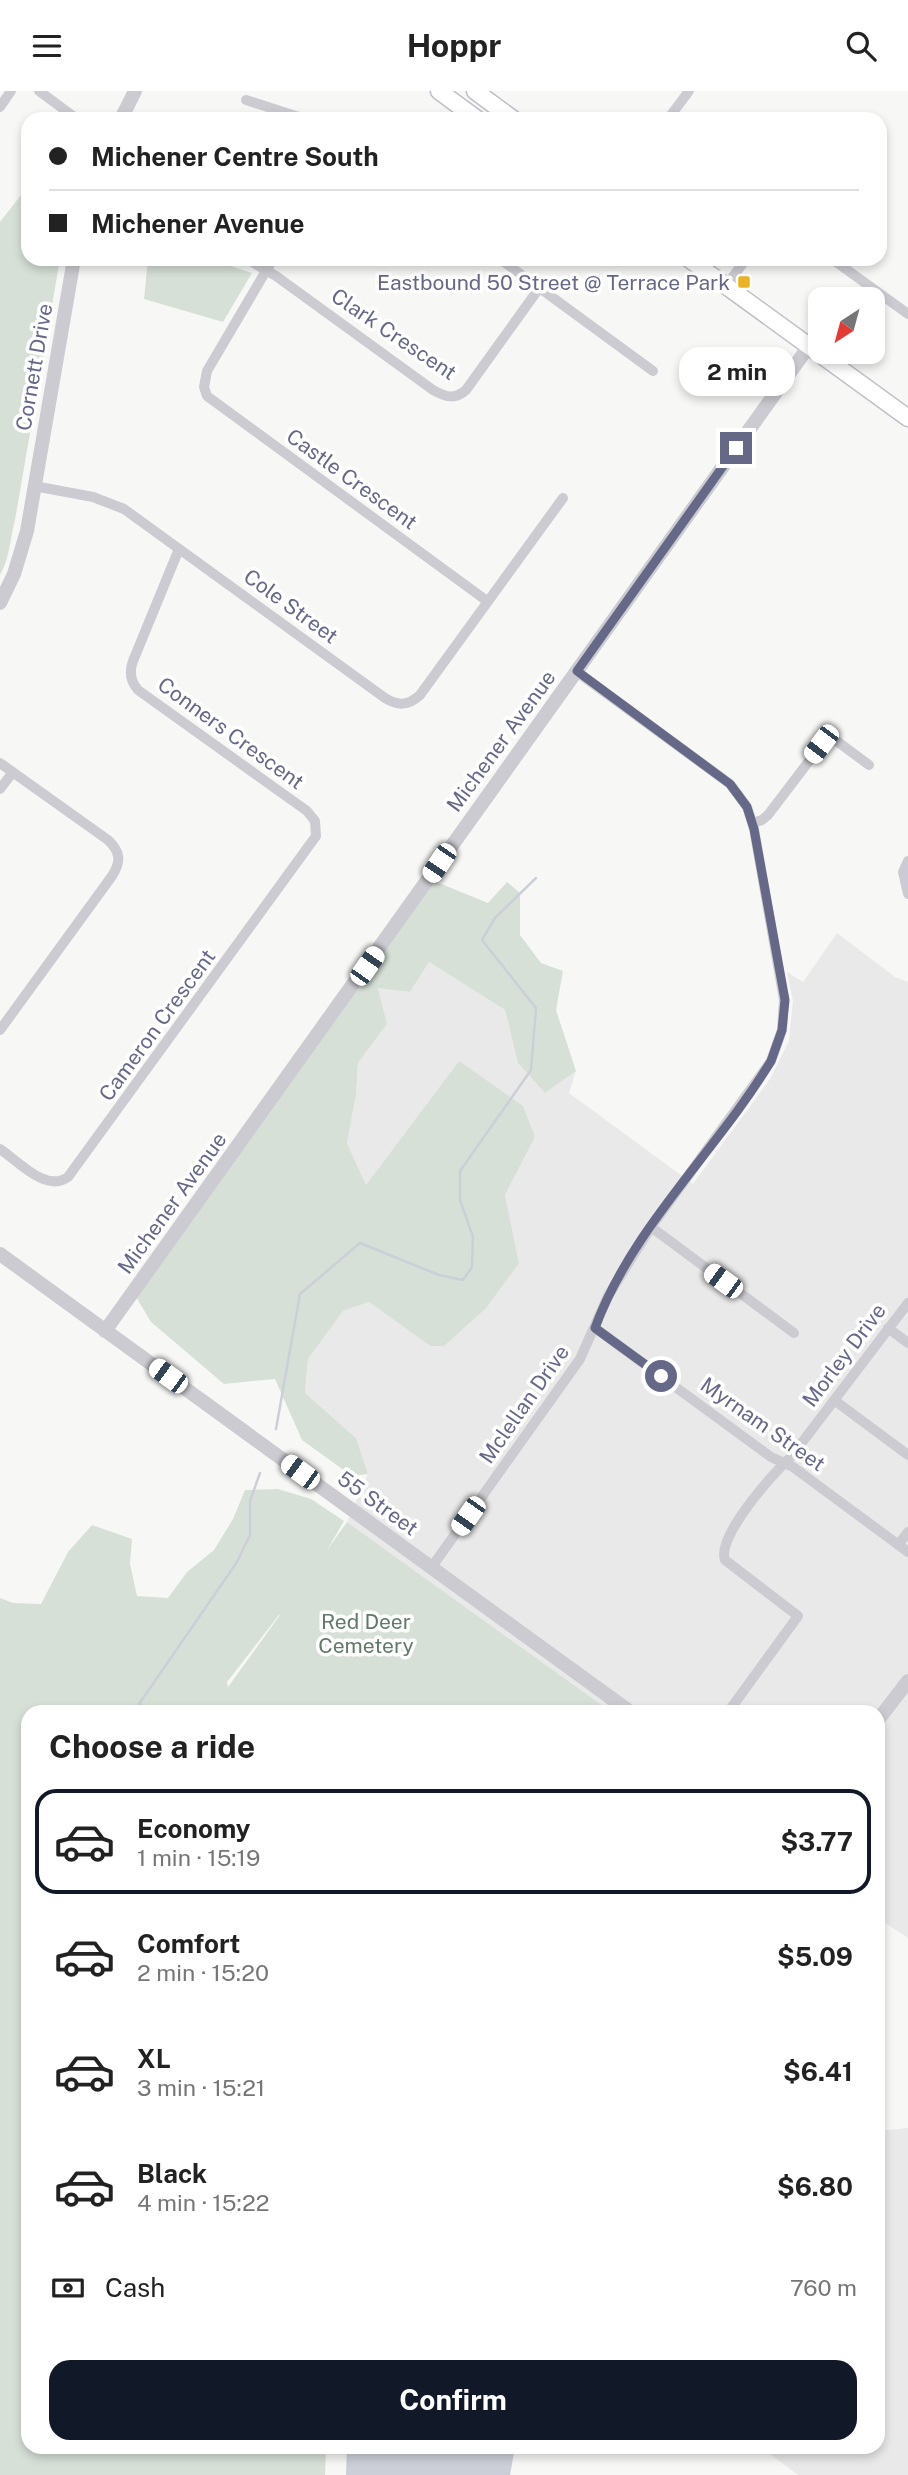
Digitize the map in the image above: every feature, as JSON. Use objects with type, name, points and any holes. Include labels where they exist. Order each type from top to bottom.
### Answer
[{"type":"main road","points":[[439,91],[468,112]]},
{"type":"main road","points":[[475,91],[504,112]]},
{"type":"main road","points":[[699,266],[808,345]]},
{"type":"main road","points":[[834,364],[908,418]]},
{"type":"street","points":[[0,107],[11,91]]},
{"type":"street","points":[[39,91],[68,112]]},
{"type":"street","points":[[673,112],[689,91]]},
{"type":"street","points":[[125,112],[135,92]]},
{"type":"street","points":[[246,100],[283,112]]},
{"type":"street","name":"Cornett Drive","points":[[0,603],[15,574],[23,547],[73,266]]},
{"type":"street","name":"Clark Crescent","points":[[260,266],[433,390],[450,397],[466,390],[540,288]]},
{"type":"street","points":[[267,270],[269,266]]},
{"type":"street","points":[[510,266],[653,371]]},
{"type":"street","points":[[726,286],[741,266]]},
{"type":"street","points":[[842,266],[908,314]]},
{"type":"street","name":"Castle Crescent","points":[[267,270],[207,371],[204,387],[207,396],[488,601]]},
{"type":"street","name":"Michener Avenue","points":[[105,1331],[808,347]]},
{"type":"street","name":"Cole Street","points":[[34,487],[93,497],[137,518],[385,698],[401,704],[420,695],[488,601]]},
{"type":"street","points":[[488,601],[563,498]]},
{"type":"street","name":"Conners Crescent","points":[[179,549],[132,661],[132,680],[138,690],[307,811],[315,821],[316,828]]},
{"type":"street","name":"Mclellan Drive","points":[[431,1568],[576,1366],[613,1286],[651,1227],[771,1061],[785,1018],[783,990],[753,823],[740,797],[724,780],[577,671]]},
{"type":"street","points":[[753,823],[768,815],[827,739],[834,739],[869,765]]},
{"type":"street","points":[[0,763],[108,840],[117,851],[119,863],[0,1030]]},
{"type":"street","points":[[0,789],[13,772]]},
{"type":"street","name":"Cameron Crescent","points":[[0,1149],[47,1181],[58,1183],[68,1177],[313,842],[316,828]]},
{"type":"street","points":[[908,860],[903,871],[908,894]]},
{"type":"street","points":[[651,1227],[794,1333]]},
{"type":"street","name":"55 Street","points":[[0,1254],[621,1705]]},
{"type":"street","name":"Morley Drive","points":[[733,1705],[798,1616],[723,1556],[731,1531],[774,1472],[791,1457],[908,1303]]},
{"type":"street","name":"Myrnam Street","points":[[595,1328],[771,1457],[793,1467],[908,1552]]},
{"type":"street","points":[[888,1328],[908,1343]]},
{"type":"street","points":[[834,1400],[908,1455]]},
{"type":"street","points":[[898,1545],[908,1532]]},
{"type":"street","points":[[885,1711],[908,1681]]},
{"type":"shaded area","points":[[837,933],[895,977],[908,982],[908,1938],[885,1923],[885,1705],[602,1705],[347,1522],[368,1474],[356,1438],[305,1393],[308,1359],[343,1311],[369,1302],[430,1346],[519,1263],[505,1195],[535,1137],[459,1061],[366,1185],[347,1143],[356,1095],[358,1063],[387,1024],[378,987],[410,992],[429,962],[505,1010],[518,1063],[545,1093],[576,1071],[569,1093],[693,1184],[770,1079],[789,1041],[793,1001],[787,972],[803,982]]},
{"type":"shaded area","points":[[908,2128],[908,2475],[798,2475],[770,2454],[885,2454],[885,2130]]},
{"type":"shaded area","points":[[347,2454],[514,2454],[510,2475],[346,2475]]},
{"type":"green space","points":[[21,195],[21,266],[59,266],[15,520],[8,555],[0,575],[0,222]]},
{"type":"green space","points":[[147,266],[231,266],[252,273],[223,322],[144,299]]},
{"type":"green space","points":[[429,879],[488,903],[507,882],[520,893],[520,935],[541,963],[563,971],[556,1010],[576,1071],[545,1093],[518,1063],[505,1010],[429,962],[410,992],[378,988],[387,1024],[358,1063],[356,1095],[347,1143],[366,1185],[459,1061],[523,1106],[535,1137],[505,1195],[519,1263],[486,1308],[444,1346],[430,1346],[369,1302],[343,1311],[308,1359],[305,1393],[356,1438],[368,1474],[352,1476],[302,1440],[275,1379],[224,1384],[151,1322],[133,1292]]},
{"type":"green space","name":"Red Deer Cemetery","points":[[278,1489],[311,1499],[344,1521],[327,1550],[347,1522],[602,1705],[21,1705],[21,2454],[326,2454],[325,2475],[0,2475],[0,1598],[13,1603],[41,1604],[68,1552],[92,1525],[132,1539],[130,1564],[137,1596],[168,1598],[187,1572],[214,1550],[233,1519],[245,1490]],"holes":[[[280,1615],[228,1687],[227,1682]]]},
{"type":"waterway","points":[[276,1429],[300,1294],[360,1243],[439,1275],[463,1280],[472,1267],[473,1237],[460,1200],[460,1171],[531,1070],[536,1008],[482,940],[495,918],[536,878]]},
{"type":"waterway","points":[[139,1705],[237,1562],[250,1535],[250,1501],[260,1473]]},
{"type":"place","name":"Eastbound 50 Street @ Terrace Park","points":[[744,282]]},
{"type":"route","points":[[661,1376],[595,1328],[608,1296],[636,1248],[771,1061],[780,1040],[785,1018],[785,1000],[754,829],[747,807],[724,780],[577,671],[736,448]]}]
